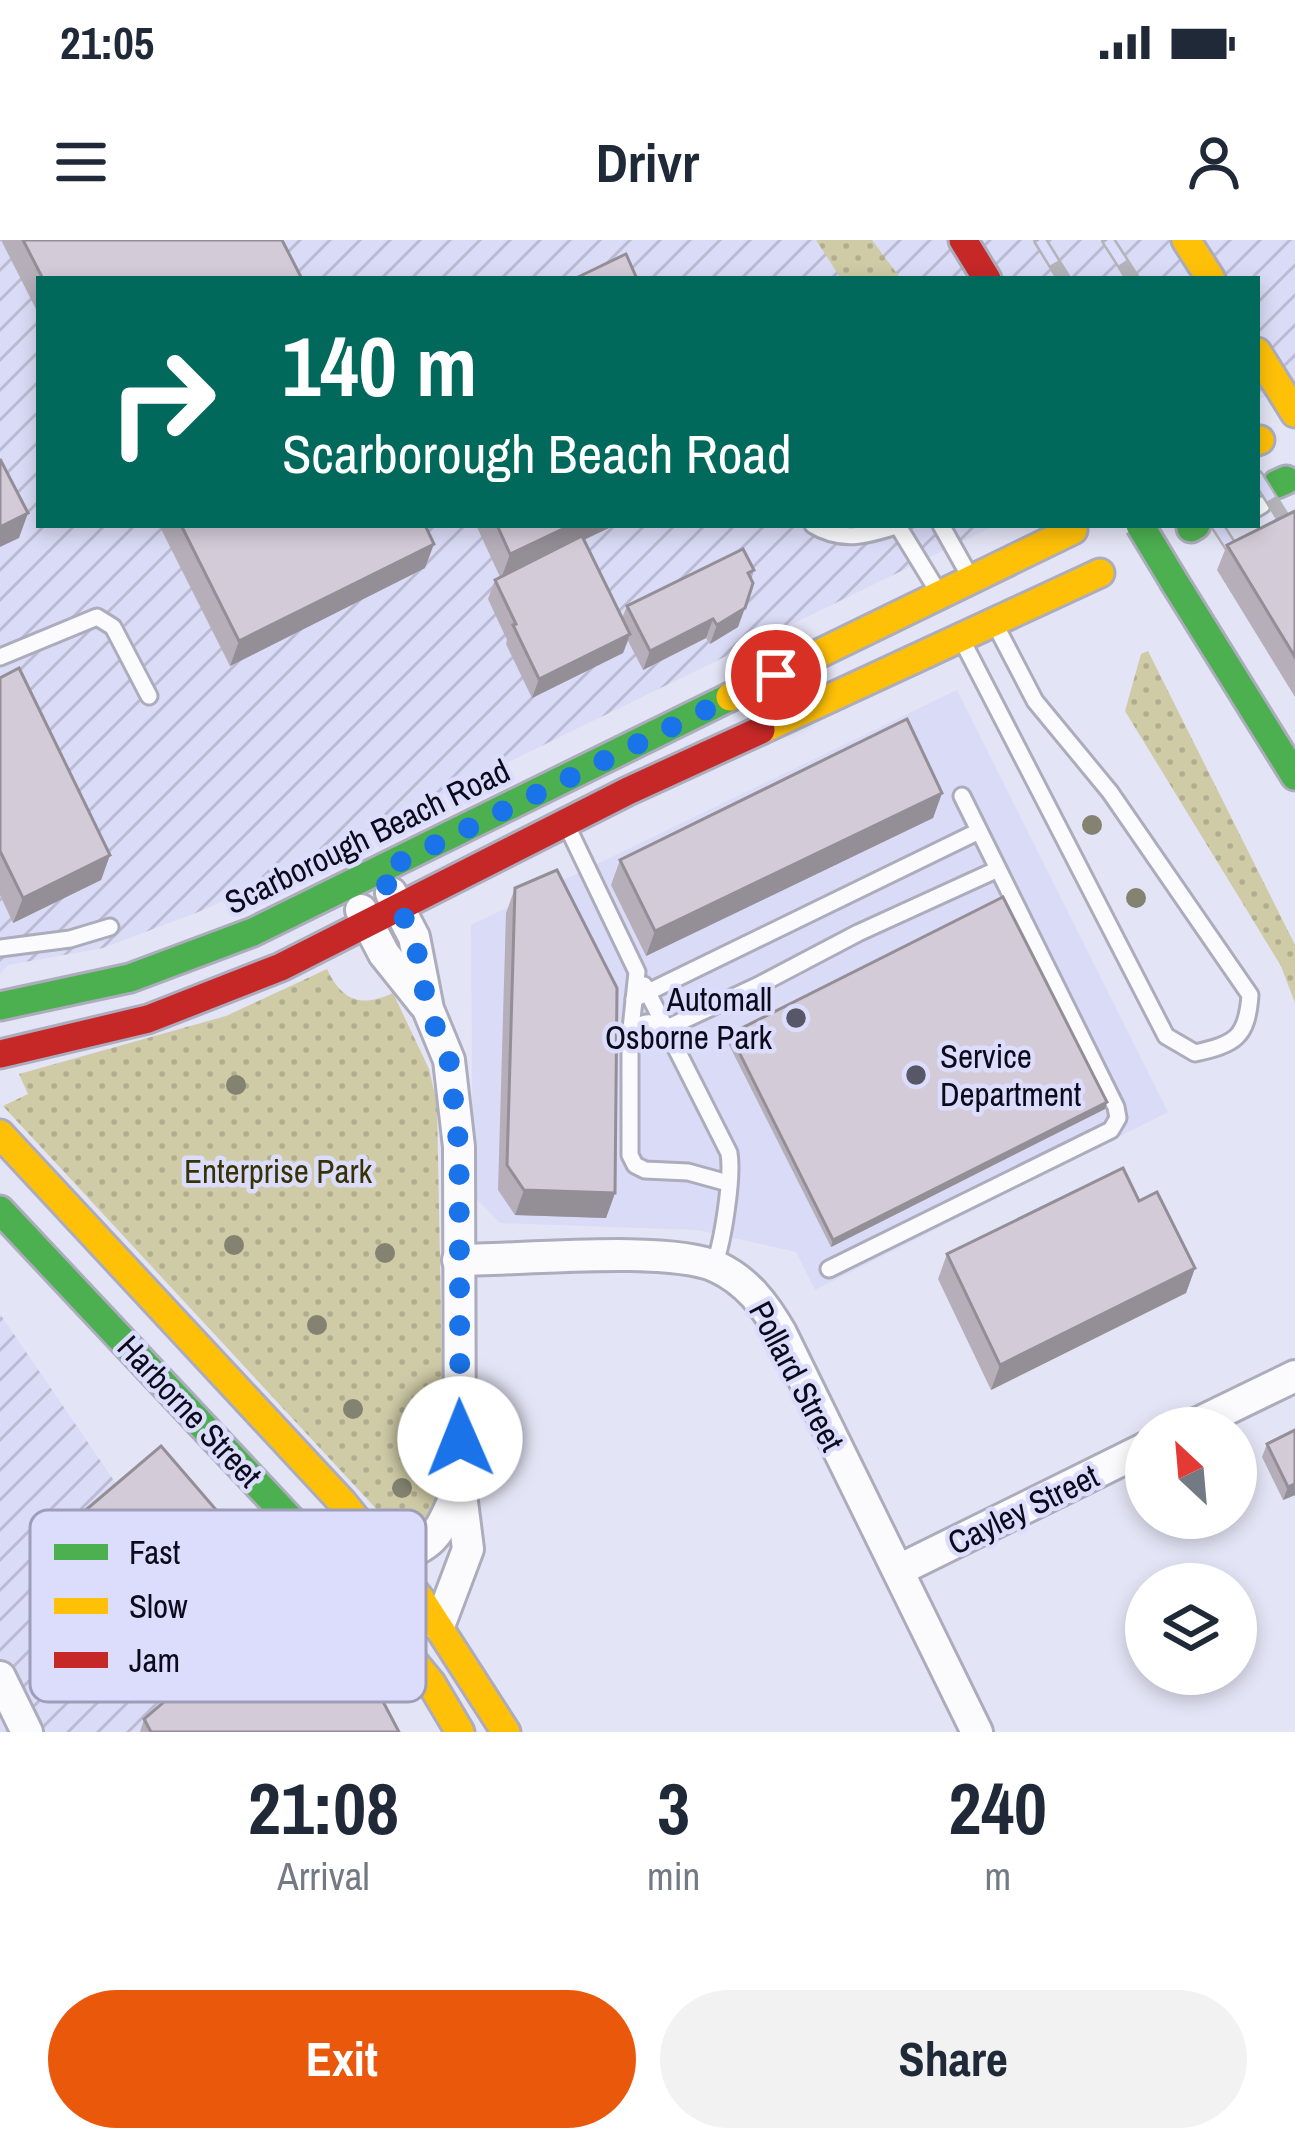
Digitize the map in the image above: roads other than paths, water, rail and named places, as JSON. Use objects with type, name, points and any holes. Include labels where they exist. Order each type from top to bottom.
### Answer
[{"type":"main road","points":[[963,240],[985,276]]},
{"type":"main road","points":[[1186,240],[1209,276]]},
{"type":"main road","points":[[1260,357],[1295,413]]},
{"type":"main road","points":[[1142,528],[1295,776]]},
{"type":"main road","name":"Scarborough Beach Road","points":[[0,1054],[148,1019],[281,967],[983,602],[1072,530]]},
{"type":"main road","name":"Scarborough Beach Road","points":[[0,1006],[139,976],[224,946],[983,602],[1100,573]]},
{"type":"main road","name":"Harborne Street","points":[[0,1135],[264,1414],[347,1510]]},
{"type":"main road","name":"Harborne Street","points":[[0,1210],[282,1510]]},
{"type":"main road","name":"Harborne Street","points":[[426,1608],[506,1732]]},
{"type":"main road","name":"Harborne Street","points":[[426,1679],[460,1732]]},
{"type":"street","points":[[380,872],[414,937],[428,1009],[449,1060],[455,1103],[460,1486],[468,1549],[439,1626]]},
{"type":"street","points":[[350,888],[384,954],[428,1009]]},
{"type":"street","name":"Pollard Street","points":[[458,1260],[676,1256],[714,1265],[750,1289],[767,1309],[977,1732]]},
{"type":"street","points":[[1231,1407],[1295,1376]]},
{"type":"street","name":"Cayley Street","points":[[899,1570],[1125,1458]]},
{"type":"street","points":[[426,1546],[440,1529],[460,1486]]},
{"type":"street","points":[[0,1677],[27,1732]]},
{"type":"lane","points":[[818,528],[827,534],[857,537],[888,528]]},
{"type":"lane","points":[[901,528],[1166,1036],[1195,1053],[1230,1045],[1248,1022],[1250,995],[1110,792],[1035,701],[943,528]]},
{"type":"lane","points":[[0,657],[97,617],[113,627],[149,696]]},
{"type":"lane","points":[[829,1269],[1112,1130],[1118,1118],[962,796]]},
{"type":"lane","points":[[565,822],[637,972],[641,995],[630,1038],[630,1155],[635,1165],[699,1173],[728,1183]]},
{"type":"lane","points":[[641,995],[979,831]]},
{"type":"lane","points":[[667,1028],[996,870]]},
{"type":"lane","points":[[0,948],[70,939],[110,927]]},
{"type":"lane","points":[[641,995],[667,1028],[729,1153],[722,1246],[714,1265]]},
{"type":"lane","points":[[630,1038],[645,1022],[667,1028]]},
{"type":"railway","points":[[1040,240],[1062,276]]},
{"type":"railway","points":[[1108,240],[1131,276]]},
{"type":"railway","points":[[1260,481],[1295,537]]},
{"type":"railway","points":[[1219,528],[1246,570]]},
{"type":"place","name":"Automall Osborne Park","points":[[796,1018]]},
{"type":"place","name":"Service Department","points":[[916,1075]]},
{"type":"park label","name":"Enterprise Park","points":[[278,1171]]}]
